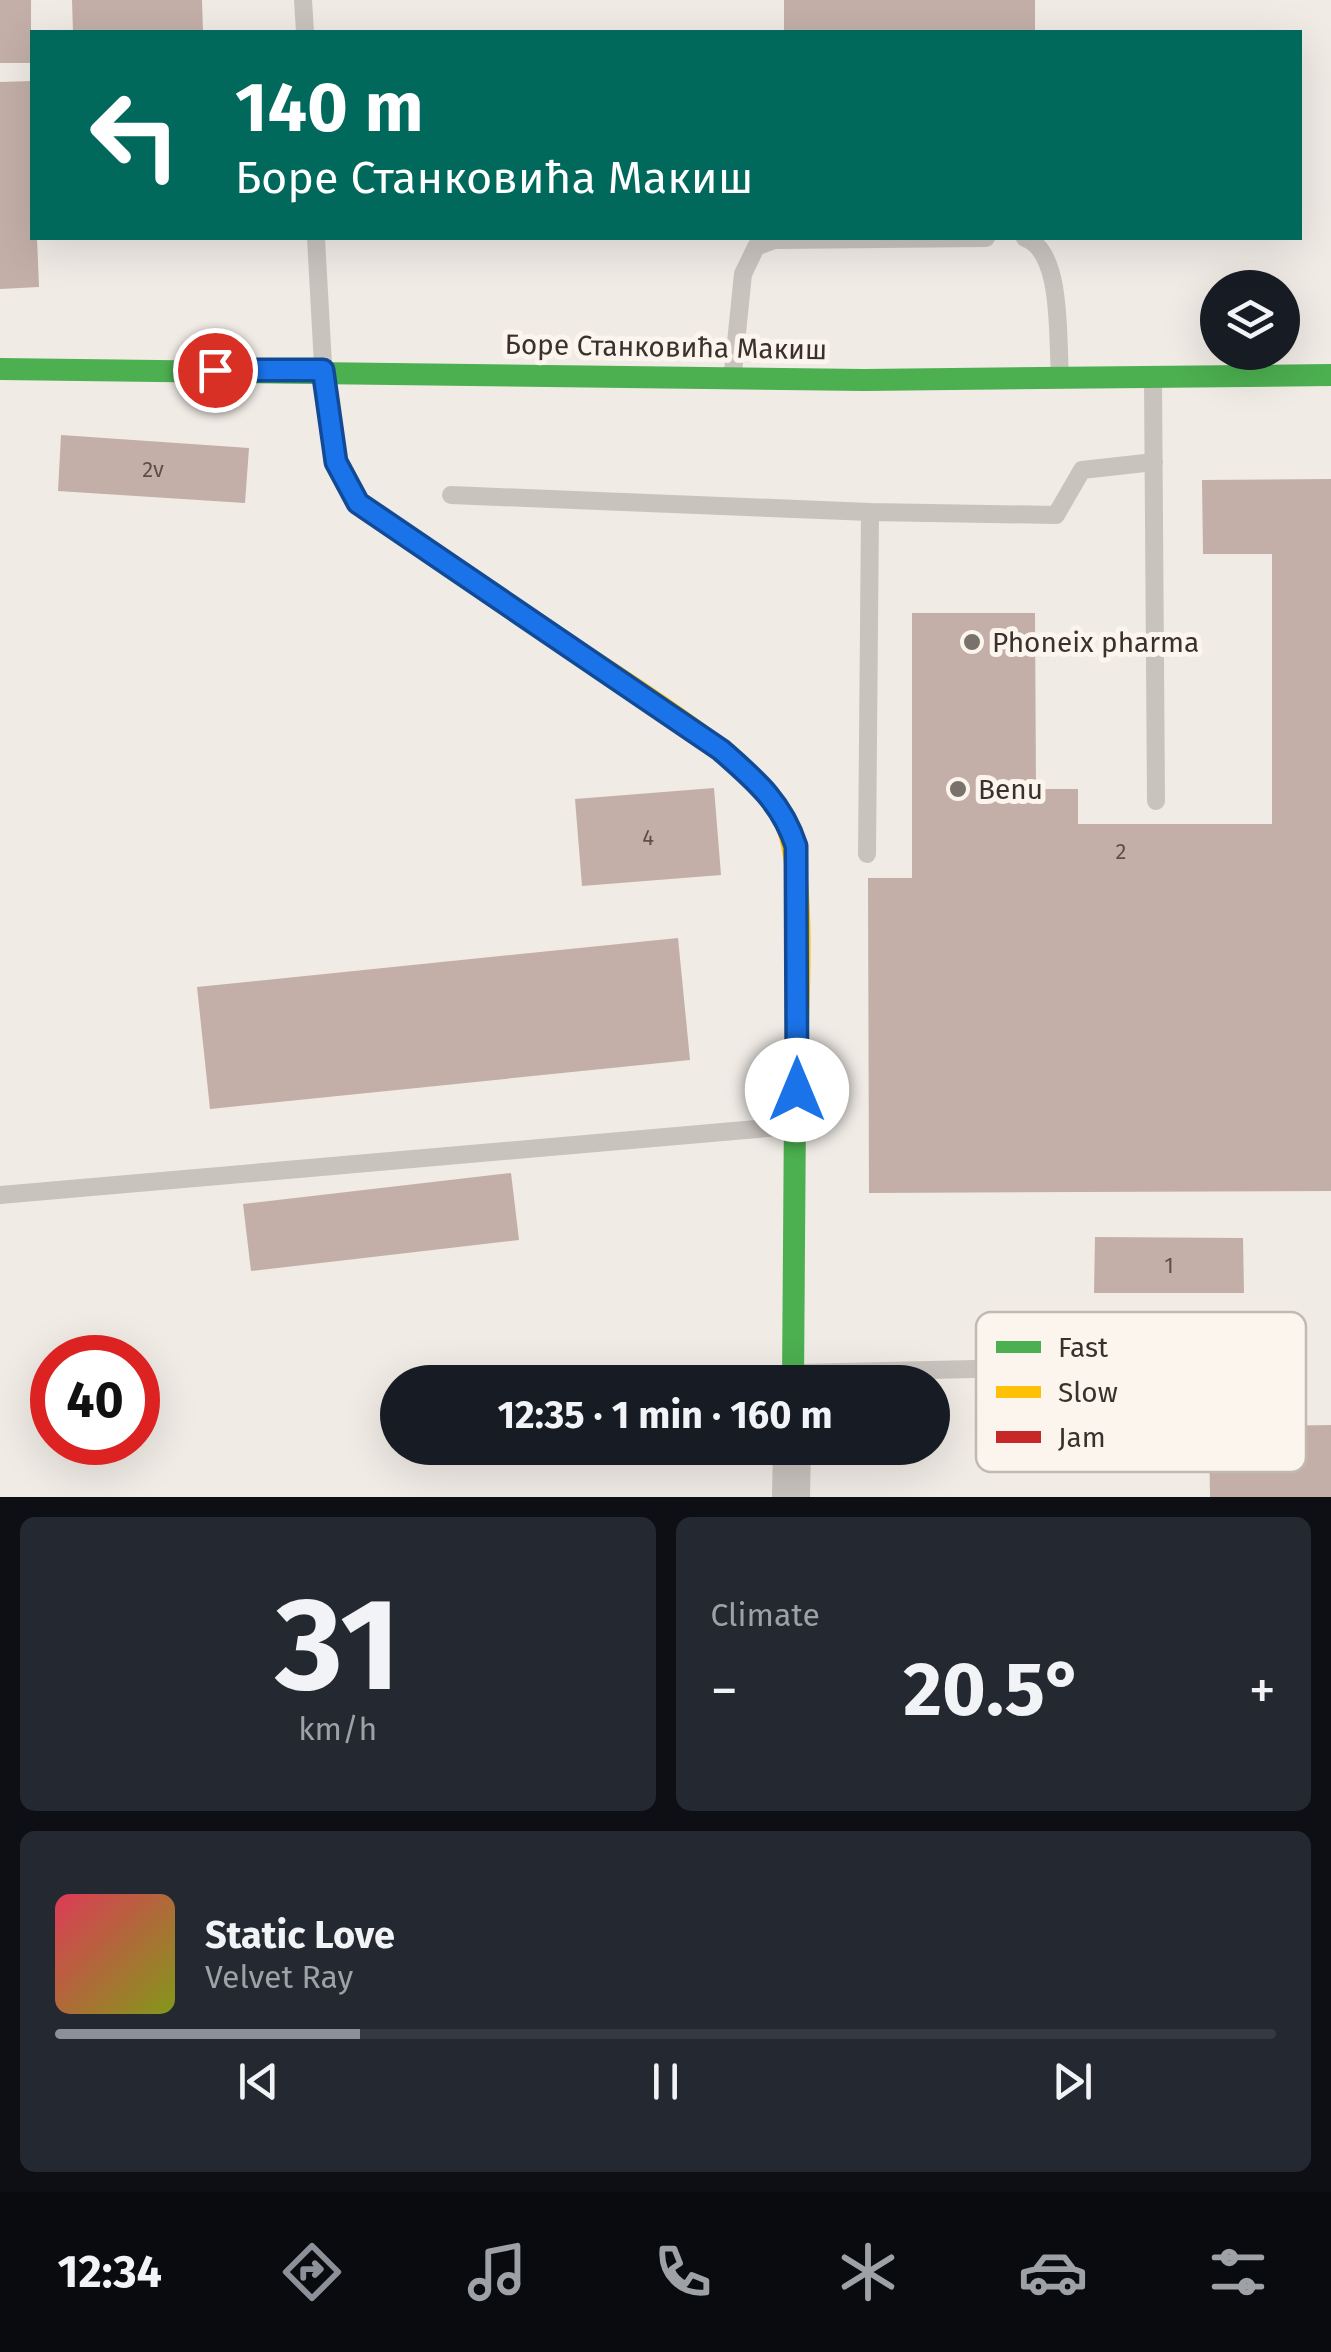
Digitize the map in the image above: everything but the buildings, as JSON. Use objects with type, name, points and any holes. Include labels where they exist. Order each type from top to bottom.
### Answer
[{"type":"street","name":"Боре Станковића Макиш","points":[[0,368],[732,378],[1331,375]]},
{"type":"street","points":[[323,370],[336,462],[358,503],[721,750],[780,807],[796,846],[793,1365]]},
{"type":"street","points":[[792,1465],[792,1497]]},
{"type":"lane","points":[[303,0],[305,30]]},
{"type":"lane","points":[[316,240],[323,370]]},
{"type":"lane","points":[[732,378],[742,274],[756,247],[774,240]]},
{"type":"lane","points":[[1031,240],[1046,254],[1052,274],[1060,376]]},
{"type":"lane","points":[[1153,374],[1156,801]]},
{"type":"lane","points":[[452,495],[870,512],[1056,515],[1082,470],[1154,462]]},
{"type":"lane","points":[[868,854],[870,512]]},
{"type":"lane","points":[[0,1195],[797,1125]]},
{"type":"lane","points":[[950,1373],[976,1372]]},
{"type":"traffic: fast","points":[[0,369],[864,380],[1331,375]]},
{"type":"traffic: fast","points":[[793,1365],[795,1109]]},
{"type":"traffic: slow","points":[[527,619],[706,739],[767,794],[784,820],[792,845],[799,918],[795,1109]]},
{"type":"traffic: jam","points":[[323,371],[336,461],[357,503],[527,619]]},
{"type":"place","name":"Phoneix pharma","points":[[972,642]]},
{"type":"place","name":"Benu","points":[[958,789]]},
{"type":"route","points":[[215,370],[323,370],[336,462],[345,486],[358,503],[721,750],[767,790],[780,807],[796,846],[797,1090]]}]
